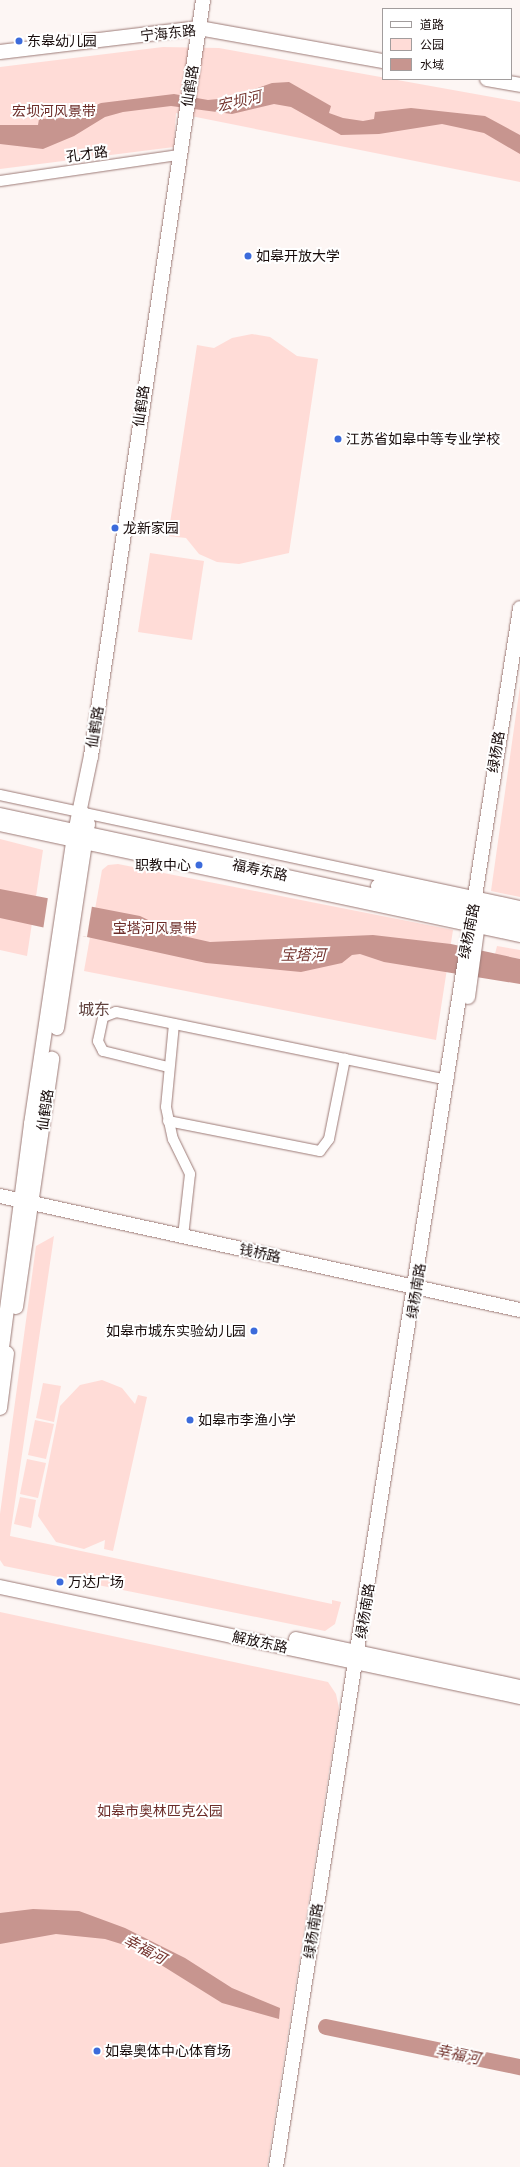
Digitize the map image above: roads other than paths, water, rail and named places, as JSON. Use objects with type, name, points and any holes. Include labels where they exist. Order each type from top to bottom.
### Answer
[{"type":"street","name":"仙鹤路","points":[[0,1363],[1,1346],[25,1206],[63,956],[179,155],[203,0]]},
{"type":"street","name":"宁海东路","points":[[0,52],[199,28],[382,61]]},
{"type":"street","points":[[492,80],[520,85]]},
{"type":"street","name":"孔才路","points":[[0,181],[179,155]]},
{"type":"street","name":"绿杨路","points":[[475,919],[520,608]]},
{"type":"street","points":[[0,795],[81,830]]},
{"type":"street","name":"福寿东路","points":[[0,806],[81,830]]},
{"type":"street","name":"福寿东路","points":[[0,815],[81,830],[475,919],[520,927]]},
{"type":"street","points":[[0,826],[81,830],[475,919],[520,937]]},
{"type":"street","points":[[475,919],[520,906]]},
{"type":"street","name":"福寿东路","points":[[475,919],[520,916]]},
{"type":"street","name":"绿杨南路","points":[[276,2167],[416,1291],[448,1080],[461,1010],[475,919]]},
{"type":"street","points":[[168,1067],[103,1052],[98,1041],[98,1028],[103,1017],[116,1012],[448,1080]]},
{"type":"street","points":[[174,1024],[168,1067],[168,1121],[178,1152],[190,1174],[183,1236]]},
{"type":"street","points":[[168,1121],[320,1152],[329,1139],[346,1059]]},
{"type":"street","name":"钱桥路","points":[[0,1196],[25,1206],[416,1291],[520,1310]]},
{"type":"street","name":"钱桥路","points":[[0,1205],[25,1206],[183,1236],[520,1317]]},
{"type":"street","name":"仙鹤路","points":[[0,1408],[25,1206]]},
{"type":"street","name":"解放东路","points":[[0,1578],[357,1657],[520,1697]]},
{"type":"street","name":"解放东路","points":[[0,1587],[357,1657],[520,1687]]},
{"type":"water","name":"宏坝河","points":[[289,82],[331,106],[329,113],[343,118],[363,121],[374,119],[375,112],[411,108],[485,116],[520,135],[520,154],[484,133],[442,124],[379,134],[341,135],[291,107],[274,104],[232,114],[171,106],[123,112],[105,117],[74,136],[43,149],[0,144],[0,125],[38,125],[39,119],[65,118],[101,103],[174,94],[208,100],[228,98],[272,83]]},
{"type":"water","name":"宝塔河","points":[[0,889],[140,916],[179,935],[210,942],[373,935],[451,944],[520,959],[520,984],[384,962],[360,954],[352,955],[342,963],[301,972],[206,963],[0,918]]},
{"type":"water","points":[[33,1909],[79,1911],[125,1928],[185,1958],[232,1988],[280,2008],[279,2019],[222,2003],[134,1948],[105,1939],[56,1934],[0,1944],[0,1913]]},
{"type":"waterway","name":"幸福河","points":[[326,2027],[520,2067]]},
{"type":"place","name":"东皋幼儿园","points":[[19,41]]},
{"type":"place","name":"如皋开放大学","points":[[248,256]]},
{"type":"place","name":"江苏省如皋中等专业学校","points":[[338,439]]},
{"type":"place","name":"龙新家园","points":[[115,528]]},
{"type":"place","name":"职教中心","points":[[199,865]]},
{"type":"place","name":"如皋市城东实验幼儿园","points":[[254,1331]]},
{"type":"place","name":"如皋市李渔小学","points":[[190,1420]]},
{"type":"place","name":"万达广场","points":[[60,1582]]},
{"type":"place","name":"如皋奥体中心体育场","points":[[97,2051]]},
{"type":"district","name":"城东","points":[[94,1009]]},
{"type":"park label","name":"宏坝河风景带","points":[[54,111]]},
{"type":"park label","name":"宝塔河风景带","points":[[155,928]]},
{"type":"park label","name":"如皋市奥林匹克公园","points":[[160,1811]]}]
